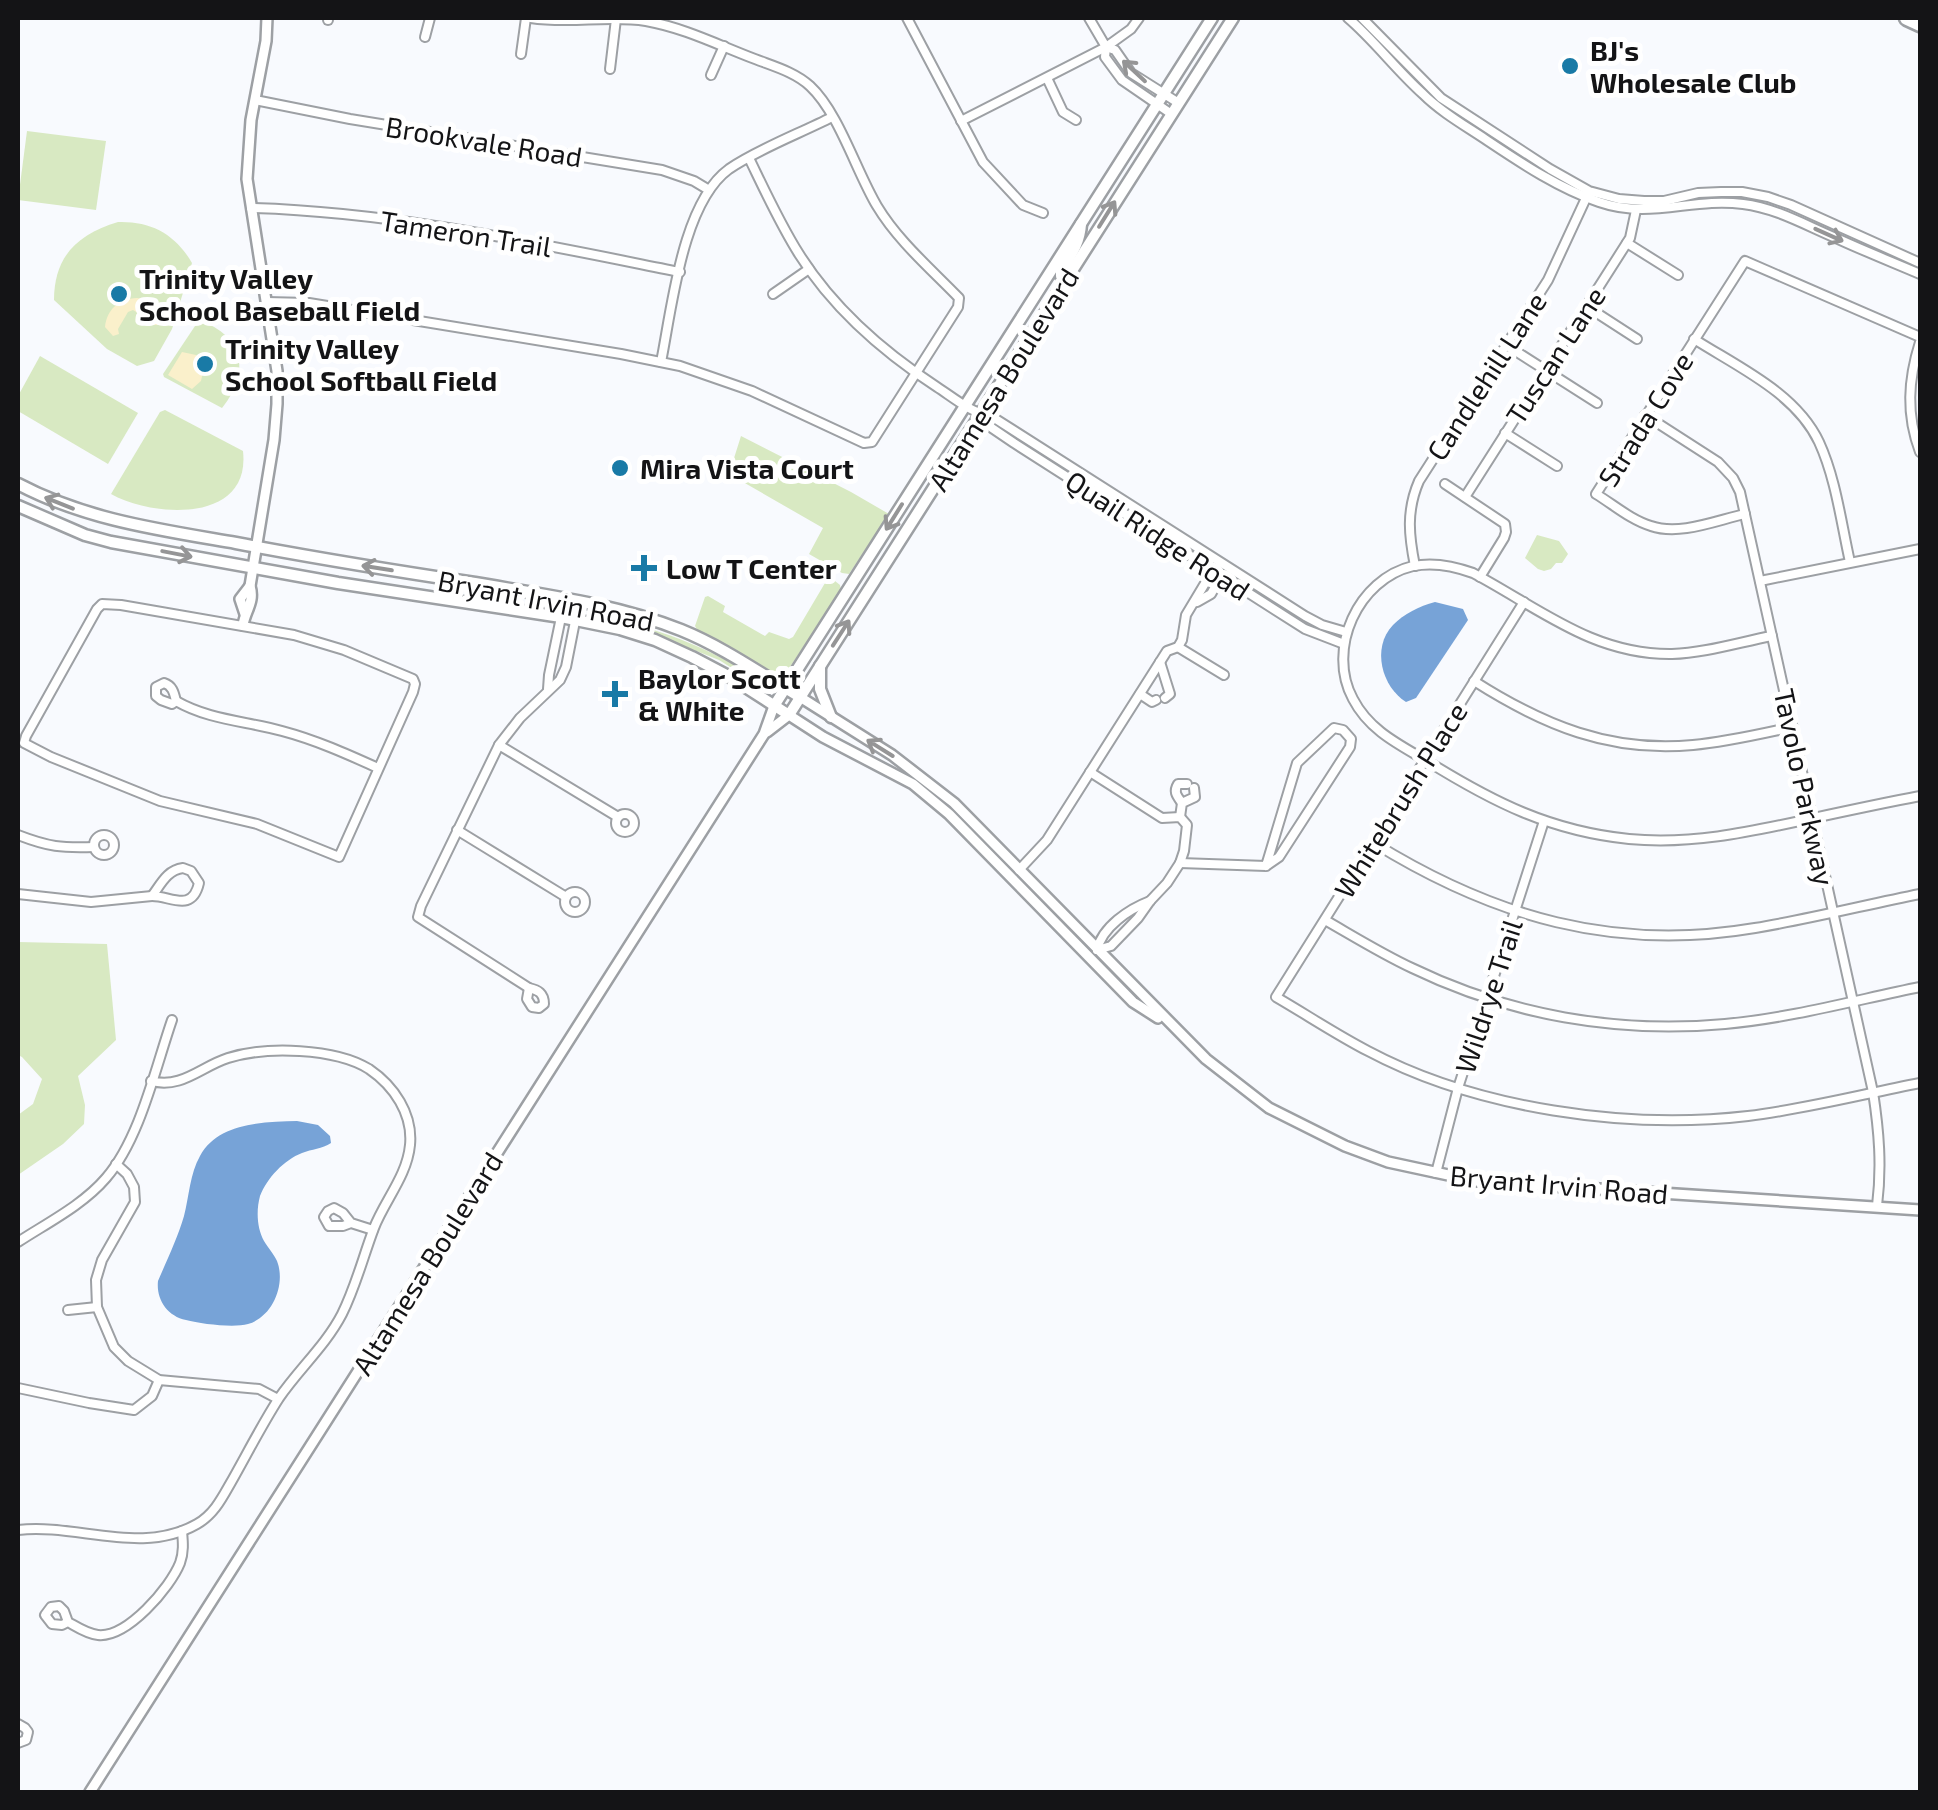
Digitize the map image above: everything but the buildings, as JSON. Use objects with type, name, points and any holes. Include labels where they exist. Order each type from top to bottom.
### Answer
[{"type":"highway","points":[[1907,18],[1920,24]]},
{"type":"main road","name":"Altamesa Boulevard","points":[[774,706],[1212,18]]},
{"type":"main road","name":"Altamesa Boulevard","points":[[788,716],[1233,18]]},
{"type":"main road","points":[[1065,280],[1061,271],[1080,236],[1080,223]]},
{"type":"main road","name":"Bryant Irvin Road","points":[[18,484],[90,514],[123,523],[565,598],[649,618],[720,649],[800,698]]},
{"type":"main road","name":"Bryant Irvin Road","points":[[18,506],[84,535],[631,632],[667,645],[730,678],[788,716]]},
{"type":"main road","points":[[820,666],[820,689],[831,717]]},
{"type":"street","points":[[242,626],[252,601],[250,586],[277,404],[277,370],[247,179],[268,18]]},
{"type":"street","points":[[426,37],[430,18]]},
{"type":"street","points":[[266,302],[309,303],[661,362],[721,379],[864,443],[872,442],[960,298],[904,241],[878,208],[814,89],[776,67],[724,46],[677,28],[646,22],[528,18],[521,54]]},
{"type":"street","points":[[907,18],[983,162],[1023,205],[1042,213]]},
{"type":"street","points":[[1089,18],[1106,46],[1104,57],[1122,80],[1160,99],[1177,102]]},
{"type":"street","points":[[961,120],[1106,46],[1131,29],[1139,18]]},
{"type":"street","points":[[1355,18],[1471,124],[1588,194],[1623,209],[1636,210],[1711,203],[1758,206],[1920,274]]},
{"type":"street","points":[[610,69],[616,19]]},
{"type":"street","points":[[711,75],[724,46]]},
{"type":"street","points":[[1047,78],[1063,112],[1076,120]]},
{"type":"street","points":[[1160,99],[1170,113]]},
{"type":"street","name":"Brookvale Road","points":[[255,100],[662,170],[709,190]]},
{"type":"street","points":[[661,362],[688,234],[709,190],[729,170],[749,158],[832,117]]},
{"type":"street","name":"Quail Ridge Road","points":[[749,158],[809,269],[848,315],[915,372],[1322,625],[1346,632]]},
{"type":"street","points":[[1588,194],[1664,201],[1698,194],[1742,192],[1791,205],[1920,263]]},
{"type":"street","name":"Candlehill Lane","points":[[1415,566],[1408,523],[1414,493],[1548,280],[1588,194]]},
{"type":"street","name":"Tameron Trail","points":[[251,208],[310,210],[450,229],[680,272]]},
{"type":"street","name":"Tuscan Lane","points":[[1465,496],[1627,243],[1636,210]]},
{"type":"street","points":[[1627,243],[1678,275]]},
{"type":"street","name":"Strada Cove","points":[[1745,514],[1662,529],[1642,522],[1596,494],[1745,260],[1920,340]]},
{"type":"street","points":[[773,294],[809,269]]},
{"type":"street","points":[[1586,306],[1637,339]]},
{"type":"street","points":[[1694,339],[1776,392],[1799,413],[1817,438],[1831,474],[1850,562]]},
{"type":"street","points":[[1920,340],[1912,368],[1909,403],[1920,452]]},
{"type":"street","points":[[1506,345],[1597,402]]},
{"type":"street","name":"Quail Ridge Road","points":[[980,414],[986,424],[1014,443],[1215,573],[1305,629],[1344,644]]},
{"type":"street","name":"Tavolo Parkway","points":[[1646,415],[1727,470],[1740,492],[1874,1092],[1881,1172],[1877,1206]]},
{"type":"street","points":[[1505,433],[1557,466]]},
{"type":"street","points":[[1445,484],[1502,520],[1506,528],[1480,577]]},
{"type":"street","points":[[1760,581],[1920,549]]},
{"type":"street","points":[[1019,870],[1047,840],[1166,651],[1182,640],[1186,615],[1193,604],[1211,594],[1219,580],[1215,573],[1221,562]]},
{"type":"street","points":[[1772,636],[1676,654],[1643,652],[1590,639],[1480,577],[1459,568],[1429,564],[1391,575],[1356,610],[1344,644],[1345,677],[1356,717],[1481,794],[1544,821],[1606,836],[1673,840],[1744,833],[1920,796]]},
{"type":"street","points":[[548,689],[565,598]]},
{"type":"street","points":[[529,988],[418,917],[499,744],[560,680],[579,601]]},
{"type":"street","name":"Whitebrush Place","points":[[1458,1088],[1370,1052],[1276,997],[1524,602]]},
{"type":"street","points":[[102,604],[242,626],[323,643],[415,681],[339,856],[257,824],[192,810],[122,786],[24,743],[102,604]]},
{"type":"street","points":[[1178,646],[1224,675]]},
{"type":"street","points":[[554,657],[567,660]]},
{"type":"street","points":[[1140,694],[1152,702],[1170,694],[1160,662]]},
{"type":"street","points":[[1474,681],[1538,719],[1627,744],[1695,745],[1793,728]]},
{"type":"street","name":"Bryant Irvin Road","points":[[800,698],[892,755],[954,802],[1019,870],[1133,1002],[1178,1032],[1269,1108],[1345,1146],[1388,1162],[1476,1180],[1920,1210]]},
{"type":"street","points":[[176,701],[212,716],[288,732],[378,768]]},
{"type":"street","name":"Altamesa Boulevard","points":[[90,1792],[764,734],[774,706]]},
{"type":"street","name":"Altamesa Boulevard","points":[[764,734],[788,716]]},
{"type":"street","name":"Bryant Irvin Road","points":[[788,716],[913,784],[1093,953]]},
{"type":"street","points":[[1343,730],[1356,717]]},
{"type":"street","points":[[1180,863],[1266,866],[1279,857],[1350,747],[1343,730],[1334,728],[1298,762],[1266,866]]},
{"type":"street","points":[[499,744],[618,817]]},
{"type":"street","points":[[1090,772],[1162,818],[1180,817],[1186,825],[1180,863],[1167,883],[1111,946],[1093,953]]},
{"type":"street","points":[[1180,817],[1182,803],[1175,794],[1178,784],[1190,786],[1195,797],[1182,803]]},
{"type":"street","name":"Wildrye Trail","points":[[1436,1173],[1458,1088],[1544,821]]},
{"type":"street","points":[[457,830],[566,898]]},
{"type":"street","points":[[18,834],[64,849],[94,847]]},
{"type":"street","points":[[1374,842],[1482,900],[1584,929],[1653,935],[1702,934],[1754,928],[1920,894]]},
{"type":"street","points":[[18,894],[91,902],[164,896],[183,902],[197,891],[199,883],[191,871],[174,869],[152,896]]},
{"type":"street","points":[[1093,953],[1100,938],[1129,910],[1150,901]]},
{"type":"street","points":[[1325,920],[1410,968],[1486,998],[1568,1019],[1618,1025],[1723,1024],[1773,1018],[1920,988]]},
{"type":"street","points":[[1112,927],[1120,936]]},
{"type":"street","points":[[18,1242],[92,1191],[116,1164],[136,1126],[172,1020]]},
{"type":"street","points":[[18,1530],[50,1528],[122,1538],[154,1538],[200,1523],[217,1507],[278,1399],[340,1317],[373,1230],[404,1171],[410,1128],[402,1106],[380,1077],[364,1066],[294,1050],[272,1050],[226,1059],[180,1082],[151,1081]]},
{"type":"street","points":[[1458,1088],[1554,1112],[1682,1120],[1807,1107],[1920,1083]]},
{"type":"street","points":[[116,1164],[134,1186],[135,1202],[102,1260],[96,1280],[97,1307],[114,1346],[128,1361],[159,1380],[259,1388],[278,1399]]},
{"type":"street","points":[[351,1223],[373,1230]]},
{"type":"street","points":[[68,1310],[97,1307]]},
{"type":"street","points":[[18,1388],[134,1410],[152,1396],[159,1380]]},
{"type":"street","points":[[68,1622],[100,1636],[137,1617],[152,1605],[176,1570],[183,1550],[182,1531]]},
{"type":"street","points":[[18,1724],[28,1732],[26,1740],[18,1743]]},
{"type":"green space","points":[[27,131],[106,141],[96,210],[18,200]]},
{"type":"green space","name":"Trinity Valley School Baseball Field","points":[[118,222],[161,231],[178,244],[192,263],[172,329],[154,361],[137,366],[107,349],[54,300],[58,271],[71,249],[91,233]]},
{"type":"green space","name":"Trinity Valley School Softball Field","points":[[199,320],[226,335],[238,357],[237,381],[222,408],[163,374]]},
{"type":"green space","points":[[40,356],[138,413],[108,464],[18,411],[18,396]]},
{"type":"green space","points":[[165,410],[243,451],[241,475],[232,491],[216,503],[174,510],[151,508],[111,494],[160,412]]},
{"type":"green space","points":[[741,436],[889,514],[849,574],[809,554],[823,528],[729,474]]},
{"type":"green space","points":[[1537,535],[1559,541],[1568,554],[1562,563],[1544,571],[1525,558]]},
{"type":"green space","points":[[829,581],[835,581],[841,590],[786,673],[775,676],[695,626],[708,596],[725,606],[723,612],[765,636],[769,632],[789,639]]},
{"type":"green space","points":[[590,613],[684,641],[726,660],[770,687],[762,687],[719,660],[694,650],[585,616]]},
{"type":"green space","points":[[18,942],[107,944],[116,1040],[78,1076],[85,1105],[84,1124],[18,1175],[18,1115],[33,1104],[42,1079],[18,1055]]},
{"type":"sand","points":[[125,300],[150,302],[161,312],[158,325],[133,310],[118,329],[119,334],[113,336],[105,327],[111,310]]},
{"type":"sand","points":[[182,352],[196,355],[204,367],[201,381],[192,389],[168,375]]},
{"type":"water","points":[[1435,602],[1463,609],[1468,620],[1416,698],[1406,702],[1386,677],[1382,645],[1397,621]]},
{"type":"water","points":[[297,1121],[318,1125],[330,1136],[331,1143],[289,1160],[272,1176],[260,1196],[260,1231],[276,1258],[280,1280],[271,1307],[257,1320],[242,1325],[200,1323],[173,1315],[161,1300],[158,1281],[182,1224],[200,1156],[218,1136],[230,1130]]},
{"type":"place","name":"BJ's Wholesale Club","points":[[1570,66]]},
{"type":"place","name":"Trinity Valley School Baseball Field","points":[[119,294]]},
{"type":"place","name":"Trinity Valley School Softball Field","points":[[205,364]]},
{"type":"place","name":"Mira Vista Court","points":[[620,468]]},
{"type":"place","name":"Low T Center","points":[[644,568]]},
{"type":"place","name":"Baylor Scott & White","points":[[615,694]]}]
